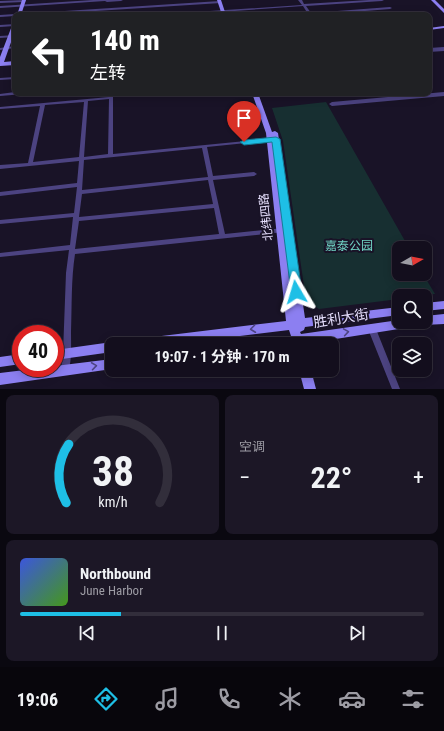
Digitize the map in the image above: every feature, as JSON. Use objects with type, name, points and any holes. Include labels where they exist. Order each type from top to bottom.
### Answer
[{"type":"street","points":[[432,0],[444,12]]},
{"type":"street","points":[[219,1],[224,12]]},
{"type":"street","points":[[19,12],[24,2]]},
{"type":"street","points":[[432,30],[444,28]]},
{"type":"street","points":[[12,37],[3,48],[0,64],[12,63]]},
{"type":"street","points":[[432,50],[444,49]]},
{"type":"street","points":[[432,95],[444,94]]},
{"type":"street","name":"北纬四路","points":[[256,96],[273,139]]},
{"type":"street","name":"北纬四路","points":[[261,96],[271,122],[297,337]]},
{"type":"street","points":[[332,104],[422,96]]},
{"type":"street","points":[[432,306],[444,305]]},
{"type":"street","name":"胜利大街","points":[[190,337],[392,311]]},
{"type":"street","points":[[432,320],[444,319]]},
{"type":"street","name":"胜利大街","points":[[326,337],[392,326]]},
{"type":"street","points":[[64,354],[105,348]]},
{"type":"street","points":[[0,362],[12,360]]},
{"type":"street","points":[[64,370],[105,365]]},
{"type":"street","points":[[0,379],[14,377]]},
{"type":"street","points":[[307,377],[310,389]]},
{"type":"lane","points":[[106,10],[107,0]]},
{"type":"lane","points":[[0,2],[121,0]]},
{"type":"lane","points":[[179,0],[182,12]]},
{"type":"lane","points":[[300,0],[308,12]]},
{"type":"lane","points":[[235,12],[382,0]]},
{"type":"lane","points":[[70,12],[219,1]]},
{"type":"lane","points":[[0,7],[24,2]]},
{"type":"lane","points":[[344,12],[390,8]]},
{"type":"lane","points":[[0,16],[12,15]]},
{"type":"lane","points":[[0,26],[12,25]]},
{"type":"lane","points":[[0,37],[12,36]]},
{"type":"lane","points":[[0,79],[12,78]]},
{"type":"lane","points":[[0,95],[12,94]]},
{"type":"lane","points":[[0,108],[86,100],[111,96],[110,156]]},
{"type":"lane","points":[[64,370],[67,353],[69,273],[79,192],[86,100]]},
{"type":"lane","points":[[30,164],[43,104]]},
{"type":"lane","points":[[0,167],[273,139]]},
{"type":"lane","points":[[204,146],[222,236]]},
{"type":"lane","points":[[79,192],[254,174]]},
{"type":"lane","points":[[0,194],[79,186]]},
{"type":"lane","points":[[0,222],[216,206]]},
{"type":"lane","points":[[0,255],[284,230]]},
{"type":"lane","points":[[372,329],[396,389]]},
{"type":"green space","name":"嘉泰公园","points":[[326,102],[405,241],[392,241],[392,281],[427,281],[432,289],[392,289],[392,300],[319,309],[306,300],[283,141],[272,108]]},
{"type":"route","points":[[244,142],[276,139],[296,292]]}]
